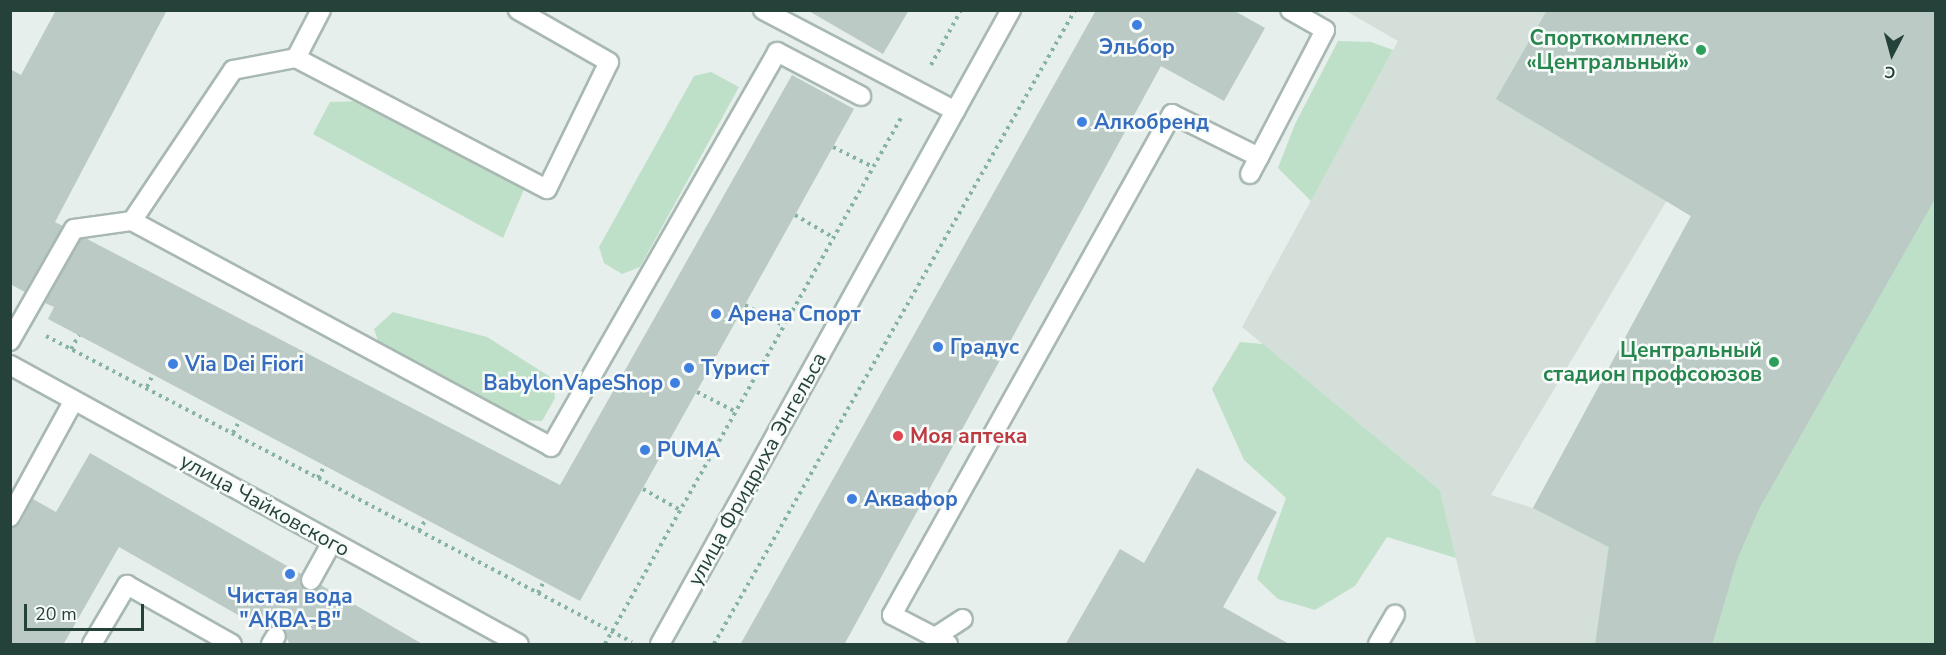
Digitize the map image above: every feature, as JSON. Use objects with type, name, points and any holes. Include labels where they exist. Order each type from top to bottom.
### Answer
[{"type":"street","points":[[296,58],[321,10]]},
{"type":"street","points":[[132,221],[232,70],[296,58],[547,189],[609,62],[518,10]]},
{"type":"street","points":[[763,10],[955,111]]},
{"type":"street","name":"улица Фридриха Энгельса","points":[[660,645],[1011,10]]},
{"type":"street","points":[[1250,174],[1325,30],[1290,10]]},
{"type":"street","points":[[10,341],[74,230],[132,221],[551,447],[777,52],[861,96]]},
{"type":"street","points":[[963,619],[941,641],[892,615],[1172,114],[1259,157]]},
{"type":"street","name":"улица Чайковского","points":[[10,365],[519,645]]},
{"type":"street","points":[[10,517],[74,400]]},
{"type":"street","points":[[311,580],[332,542]]},
{"type":"street","points":[[92,645],[127,585],[232,645]]},
{"type":"street","points":[[1378,645],[1395,615]]},
{"type":"path","points":[[605,645],[961,10]]},
{"type":"path","points":[[714,645],[1076,10]]},
{"type":"path","points":[[833,147],[873,167]]},
{"type":"path","points":[[795,215],[834,238]]},
{"type":"path","points":[[745,305],[784,326]]},
{"type":"path","points":[[20,322],[636,645]]},
{"type":"path","points":[[71,349],[79,335]]},
{"type":"path","points":[[147,387],[153,374]]},
{"type":"path","points":[[697,392],[736,412]]},
{"type":"path","points":[[233,433],[240,420]]},
{"type":"path","points":[[318,478],[325,465]]},
{"type":"path","points":[[643,489],[680,510]]},
{"type":"path","points":[[419,531],[426,519]]},
{"type":"path","points":[[538,593],[544,581]]},
{"type":"shaded area","points":[[1346,11],[1567,11],[1725,103],[1491,495],[1533,508],[1609,547],[1597,644],[1476,644],[1440,490],[1242,327],[1398,41]]},
{"type":"green space","name":"Центральный стадион профсоюзов","points":[[1807,11],[1935,11],[1935,644],[1597,644],[1608,547],[1533,508],[1691,216],[1496,99],[1533,35]]},
{"type":"green space","points":[[1338,41],[1371,42],[1393,50],[1311,201],[1278,168],[1295,124]]},
{"type":"green space","points":[[711,72],[739,87],[640,267],[622,274],[604,263],[599,247],[694,76]]},
{"type":"green space","points":[[362,101],[526,185],[503,238],[313,134],[330,102]]},
{"type":"green space","points":[[393,312],[487,337],[552,378],[555,398],[542,421],[522,420],[378,341],[374,329]]},
{"type":"green space","points":[[1240,342],[1263,344],[1440,490],[1456,558],[1387,537],[1355,586],[1315,610],[1278,599],[1257,579],[1286,498],[1244,460],[1212,389]]},
{"type":"building","points":[[56,10],[167,10],[55,222],[63,226],[25,292],[10,284],[10,69],[21,75]]},
{"type":"building","points":[[807,10],[909,10],[883,54]]},
{"type":"building","points":[[1096,10],[1233,10],[1265,28],[1224,101],[1161,66],[844,645],[740,645]]},
{"type":"building","name":"Центральный стадион профсоюзов","points":[[1547,10],[1935,10],[1935,199],[1759,509],[1737,560],[1712,645],[1595,645],[1609,547],[1533,508],[1691,216],[1496,99]]},
{"type":"building","points":[[792,75],[854,109],[580,601],[48,319],[54,307],[45,303],[81,239],[87,239],[560,485]]},
{"type":"building","points":[[90,453],[301,574],[305,590],[312,591],[321,585],[424,645],[290,645],[281,626],[271,626],[266,631],[119,547],[63,645],[10,645],[10,528],[20,523],[33,499],[56,512]]},
{"type":"building","points":[[1197,468],[1277,512],[1223,607],[1291,645],[1065,645],[1120,549],[1144,563]]},
{"type":"tunnel","points":[[276,636],[311,580]]},
{"type":"place","name":"Эльбор","points":[[1137,25]]},
{"type":"place","name":"Спорткомплекс «Центральный»","points":[[1701,50]]},
{"type":"place","name":"Алкобренд","points":[[1082,122]]},
{"type":"place","name":"Арена Спорт","points":[[716,314]]},
{"type":"place","name":"Градус","points":[[938,347]]},
{"type":"place","name":"Центральный стадион профсоюзов","points":[[1774,362]]},
{"type":"place","name":"Via Dei Fiori","points":[[173,364]]},
{"type":"place","name":"Турист","points":[[689,368]]},
{"type":"place","name":"BabylonVapeShop","points":[[675,383]]},
{"type":"place","name":"Моя аптека","points":[[898,436]]},
{"type":"place","name":"PUMA","points":[[645,450]]},
{"type":"place","name":"Аквафор","points":[[852,499]]},
{"type":"place","name":"Чистая вода \"АКВА-В\"","points":[[290,574]]}]
